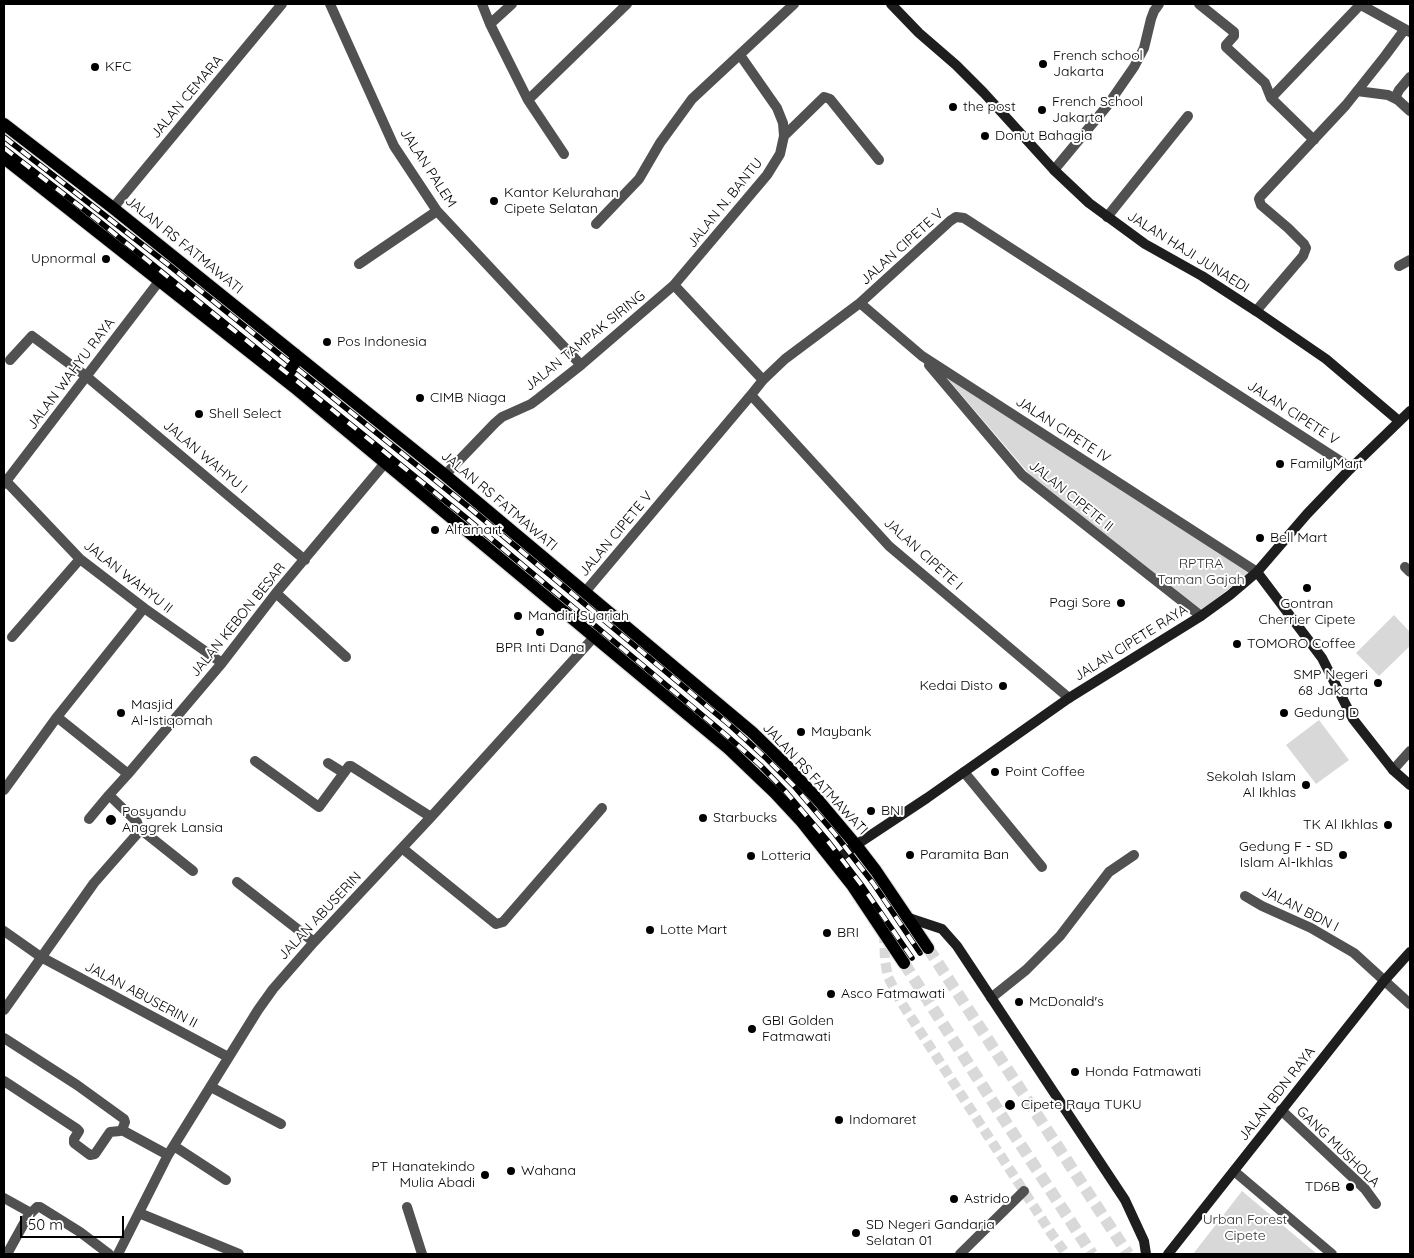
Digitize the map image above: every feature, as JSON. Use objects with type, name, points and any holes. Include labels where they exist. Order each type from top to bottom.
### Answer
[{"type":"main road","name":"JALAN RS FATMAWATI","points":[[4,124],[113,208],[445,475],[752,732],[788,767],[856,845],[928,948]]},
{"type":"main road","points":[[4,158],[294,387],[729,749],[802,822],[852,886],[904,963]]},
{"type":"main road","points":[[280,376],[289,372],[293,367],[295,354]]},
{"type":"main road","points":[[294,387],[294,380],[299,373],[305,368],[312,368]]},
{"type":"street","name":"JALAN CEMARA","points":[[113,208],[282,4]]},
{"type":"street","name":"JALAN PALEM","points":[[330,4],[394,146],[437,211],[581,365]]},
{"type":"street","points":[[482,4],[528,100],[564,154]]},
{"type":"street","points":[[490,24],[512,4]]},
{"type":"street","points":[[528,100],[627,4]]},
{"type":"street","points":[[596,224],[639,179],[660,143],[692,99],[794,4]]},
{"type":"street","name":"JALAN HAJI JUNAEDI","points":[[891,4],[919,33],[979,87],[1054,170],[1088,203],[1144,244],[1202,276],[1326,359],[1399,421]]},
{"type":"street","points":[[1054,170],[1107,106],[1134,67],[1144,48],[1151,19],[1159,4]]},
{"type":"street","points":[[1199,4],[1234,32],[1234,36],[1226,47],[1265,83],[1271,98],[1314,140]]},
{"type":"street","points":[[1256,311],[1303,256],[1306,248],[1293,233],[1261,204],[1260,197],[1314,140],[1407,31],[1363,6],[1359,6],[1271,98]]},
{"type":"street","points":[[740,55],[777,108],[784,136]]},
{"type":"street","points":[[1398,100],[1396,96],[1399,90],[1410,77]]},
{"type":"street","points":[[1357,91],[1388,95],[1398,100],[1410,112]]},
{"type":"street","points":[[784,136],[824,98],[827,98],[830,99],[879,160]]},
{"type":"street","points":[[1107,217],[1188,116]]},
{"type":"street","name":"JALAN N. BANTU","points":[[674,285],[768,175],[780,154],[784,136]]},
{"type":"street","points":[[359,264],[437,211]]},
{"type":"street","name":"JALAN CIPETE V","points":[[585,592],[763,380],[785,359],[860,303],[950,221],[956,218],[964,218],[1326,450],[1351,468]]},
{"type":"street","points":[[1399,266],[1410,260]]},
{"type":"street","name":"JALAN WAHYU RAYA","points":[[4,481],[160,280]]},
{"type":"street","points":[[674,285],[763,380]]},
{"type":"street","name":"JALAN TAMPAK SIRING","points":[[445,475],[502,417],[531,404],[581,365],[674,285]]},
{"type":"street","name":"JALAN CIPETE IV","points":[[860,303],[922,356],[1257,572]]},
{"type":"street","name":"JALAN WAHYU I","points":[[10,360],[32,336],[86,376],[305,560]]},
{"type":"street","name":"JALAN CIPETE II","points":[[922,356],[1022,475],[1200,616]]},
{"type":"street","name":"JALAN CIPETE I","points":[[751,395],[889,546],[1069,698]]},
{"type":"street","name":"JALAN CIPETE RAYA","points":[[834,862],[1069,698],[1200,616],[1230,595],[1257,572],[1301,521],[1351,468],[1410,411]]},
{"type":"street","name":"JALAN KEBON BESAR","points":[[89,818],[222,663],[276,593],[385,463]]},
{"type":"street","name":"JALAN WAHYU II","points":[[4,481],[80,559],[144,608],[222,663]]},
{"type":"street","points":[[12,637],[80,559]]},
{"type":"street","points":[[1257,572],[1322,658],[1353,719],[1393,770],[1410,785]]},
{"type":"street","points":[[276,593],[346,657]]},
{"type":"street","points":[[4,790],[57,717],[144,608]]},
{"type":"street","name":"JALAN ABUSERIN","points":[[118,1254],[171,1151],[228,1057],[273,989],[595,636]]},
{"type":"street","points":[[57,717],[128,774]]},
{"type":"street","points":[[1393,770],[1410,751]]},
{"type":"street","points":[[255,761],[319,807],[349,766],[351,766],[431,817]]},
{"type":"street","points":[[328,763],[344,773]]},
{"type":"street","points":[[964,772],[1042,867]]},
{"type":"street","points":[[4,1010],[94,883],[136,834],[137,822],[109,795]]},
{"type":"street","points":[[402,848],[496,924],[503,922],[602,808]]},
{"type":"street","points":[[138,828],[193,871]]},
{"type":"street","points":[[991,998],[1026,970],[1060,936],[1109,872],[1134,855]]},
{"type":"street","points":[[237,882],[314,942]]},
{"type":"street","name":"JALAN BDN I","points":[[1245,896],[1262,906],[1311,928],[1354,954],[1410,1004]]},
{"type":"street","points":[[906,917],[942,929],[957,946],[1125,1200],[1144,1241],[1146,1254]]},
{"type":"street","name":"JALAN ABUSERIN II","points":[[4,931],[41,957],[228,1057]]},
{"type":"street","name":"JALAN BDN RAYA","points":[[1168,1254],[1384,981],[1410,952]]},
{"type":"street","points":[[4,1038],[124,1119],[125,1122],[122,1130]]},
{"type":"street","points":[[4,1081],[78,1129],[79,1132],[73,1141],[74,1144],[90,1155],[95,1154],[110,1132],[120,1132],[122,1130],[171,1151],[226,1180]]},
{"type":"street","points":[[211,1087],[281,1124]]},
{"type":"street","name":"GANG MUSHOLA","points":[[1281,1110],[1365,1189],[1376,1204]]},
{"type":"street","points":[[1234,1171],[1332,1254]]},
{"type":"street","points":[[960,1254],[1024,1191]]},
{"type":"street","points":[[4,1198],[31,1213]]},
{"type":"street","points":[[7,1254],[31,1213],[37,1207],[40,1207],[80,1232],[109,1254]]},
{"type":"street","points":[[407,1207],[422,1254]]},
{"type":"street","points":[[138,1213],[235,1254]]},
{"type":"green space","name":"RPTRA Taman Gajah","points":[[946,377],[1252,570],[1202,610],[1031,476]]},
{"type":"green space","points":[[1394,615],[1410,632],[1410,646],[1379,676],[1356,653]]},
{"type":"green space","points":[[1319,720],[1349,760],[1316,784],[1286,745]]},
{"type":"green space","name":"Urban Forest Cipete","points":[[1242,1191],[1317,1254],[1193,1254]]},
{"type":"tunnel","points":[[884,933],[885,961],[888,977],[901,1002],[1066,1254]]},
{"type":"tunnel","points":[[928,948],[1128,1254]]},
{"type":"tunnel","points":[[904,963],[1092,1254]]},
{"type":"railway","points":[[4,137],[170,266],[471,509],[732,727],[794,786],[835,834],[873,883],[920,953]]},
{"type":"railway","points":[[4,148],[100,222],[465,517],[760,765],[827,840],[863,887],[912,958]]},
{"type":"place","name":"French school Jakarta","points":[[1043,64]]},
{"type":"place","name":"KFC","points":[[95,67]]},
{"type":"place","name":"the post","points":[[953,107]]},
{"type":"place","name":"French School Jakarta","points":[[1042,110]]},
{"type":"place","name":"Donut Bahagia","points":[[985,136]]},
{"type":"place","name":"Kantor Kelurahan Cipete Selatan","points":[[494,201]]},
{"type":"place","name":"Upnormal","points":[[106,259]]},
{"type":"place","name":"Pos Indonesia","points":[[327,342]]},
{"type":"place","name":"CIMB Niaga","points":[[420,398]]},
{"type":"place","name":"Shell Select","points":[[199,414]]},
{"type":"place","name":"FamilyMart","points":[[1280,464]]},
{"type":"place","name":"Alfamart","points":[[435,530]]},
{"type":"place","name":"Bell Mart","points":[[1260,538]]},
{"type":"place","name":"Gontran Cherrier Cipete","points":[[1307,588]]},
{"type":"place","name":"Pagi Sore","points":[[1121,603]]},
{"type":"place","name":"Mandiri Syariah","points":[[518,616]]},
{"type":"place","name":"BPR Inti Dana","points":[[540,632]]},
{"type":"place","name":"TOMORO Coffee","points":[[1237,644]]},
{"type":"place","name":"SMP Negeri 68 Jakarta","points":[[1378,683]]},
{"type":"place","name":"Kedai Disto","points":[[1003,686]]},
{"type":"place","name":"Masjid Al-Istiqomah","points":[[121,713]]},
{"type":"place","name":"Gedung D","points":[[1284,713]]},
{"type":"place","name":"Maybank","points":[[801,732]]},
{"type":"place","name":"Point Coffee","points":[[995,772]]},
{"type":"place","name":"Sekolah Islam Al Ikhlas","points":[[1306,785]]},
{"type":"place","name":"BNI","points":[[871,811]]},
{"type":"place","name":"Starbucks","points":[[703,818]]},
{"type":"place","name":"Posyandu Anggrek Lansia","points":[[111,820]]},
{"type":"place","name":"TK Al Ikhlas","points":[[1388,825]]},
{"type":"place","name":"Paramita Ban","points":[[910,855]]},
{"type":"place","name":"Gedung F - SD Islam Al-Ikhlas","points":[[1343,855]]},
{"type":"place","name":"Lotteria","points":[[751,856]]},
{"type":"place","name":"Lotte Mart","points":[[650,930]]},
{"type":"place","name":"BRI","points":[[827,933]]},
{"type":"place","name":"Asco Fatmawati","points":[[831,994]]},
{"type":"place","name":"McDonald's","points":[[1019,1002]]},
{"type":"place","name":"GBI Golden Fatmawati","points":[[752,1029]]},
{"type":"place","name":"Honda Fatmawati","points":[[1075,1072]]},
{"type":"place","name":"Cipete Raya TUKU","points":[[1010,1105]]},
{"type":"place","name":"Indomaret","points":[[839,1120]]},
{"type":"place","name":"Wahana","points":[[511,1171]]},
{"type":"place","name":"PT Hanatekindo Mulia Abadi","points":[[485,1175]]},
{"type":"place","name":"TD6B","points":[[1350,1187]]},
{"type":"place","name":"Astrido","points":[[954,1199]]},
{"type":"place","name":"SD Negeri Gandaria Selatan 01","points":[[856,1233]]}]
